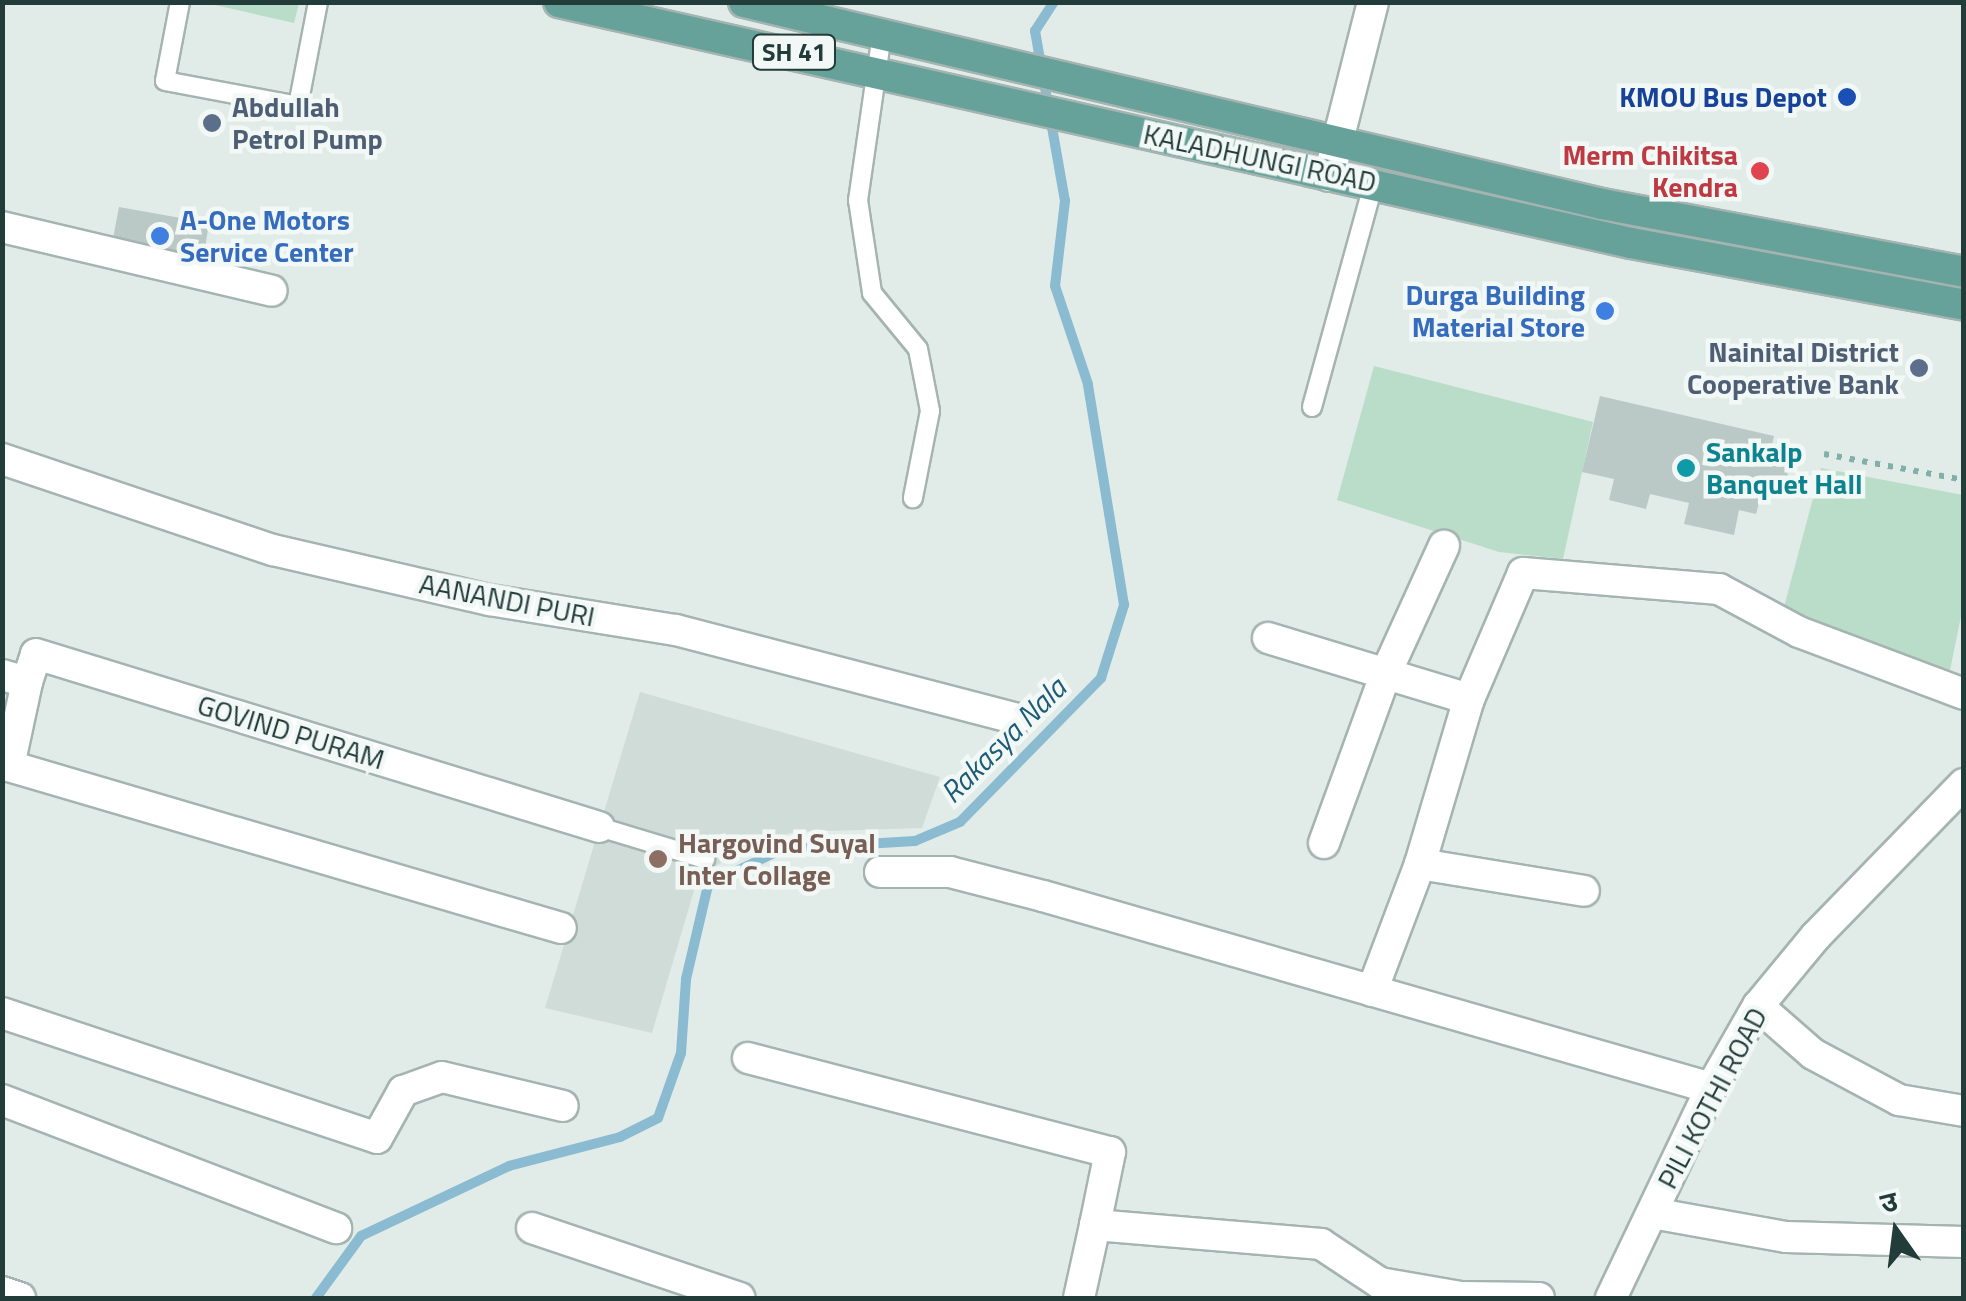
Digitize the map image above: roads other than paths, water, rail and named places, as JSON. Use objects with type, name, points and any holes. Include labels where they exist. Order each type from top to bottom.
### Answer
[{"type":"main road","name":"KALADHUNGI ROAD","points":[[559,2],[678,14],[877,70],[1329,176],[1374,182],[1631,243],[1964,305]]},
{"type":"main road","name":"KALADHUNGI ROAD","points":[[744,2],[797,8],[1029,73],[1602,204],[1964,272]]},
{"type":"street","points":[[1329,176],[1373,2]]},
{"type":"street","points":[[2,227],[272,290]]},
{"type":"street","name":"AANANDI PURI","points":[[2,459],[273,550],[490,600],[676,630],[1018,719]]},
{"type":"street","points":[[1324,843],[1386,673],[1444,546]]},
{"type":"street","points":[[1372,990],[1420,864],[1469,699],[1523,573],[1719,589],[1798,632],[1964,694]]},
{"type":"street","points":[[1268,638],[1469,699]]},
{"type":"street","name":"GOVIND PURAM","points":[[15,679],[36,654],[600,826]]},
{"type":"street","points":[[15,679],[9,766],[562,928]]},
{"type":"street","name":"PILI KOTHI ROAD","points":[[1611,1298],[1711,1088],[1758,1006],[1816,936],[1964,784]]},
{"type":"street","points":[[1420,864],[1584,891]]},
{"type":"street","points":[[880,872],[950,872],[1711,1088]]},
{"type":"street","points":[[1758,1006],[1813,1054],[1899,1100],[1964,1111]]},
{"type":"street","points":[[2,1013],[377,1138],[403,1091],[442,1076],[563,1106]]},
{"type":"street","points":[[748,1058],[1110,1152],[1079,1298]]},
{"type":"street","points":[[2,1100],[336,1228]]},
{"type":"street","points":[[1652,1213],[1786,1237],[1964,1242]]},
{"type":"street","points":[[1096,1225],[1320,1244],[1380,1283],[1460,1297],[1539,1298]]},
{"type":"street","points":[[532,1228],[740,1298]]},
{"type":"street","points":[[2,1292],[20,1298]]},
{"type":"lane","points":[[180,2],[166,81],[298,106],[318,2]]},
{"type":"lane","points":[[882,34],[858,200],[872,293],[918,349],[930,412],[913,498]]},
{"type":"lane","points":[[1312,407],[1374,182]]},
{"type":"lane","points":[[600,826],[704,859]]},
{"type":"waterway","name":"Rakasya Nala","points":[[316,1298],[361,1236],[509,1166],[620,1137],[658,1118],[681,1053],[686,979],[708,885],[782,849],[915,841],[960,822],[1101,678],[1124,605],[1088,384],[1055,286],[1065,201],[1035,31],[1054,2]]},
{"type":"place","name":"KMOU Bus Depot","points":[[1847,97]]},
{"type":"place","name":"Abdullah Petrol Pump","points":[[212,123]]},
{"type":"place","name":"Merm Chikitsa Kendra","points":[[1760,171]]},
{"type":"place","name":"A-One Motors Service Center","points":[[160,236]]},
{"type":"place","name":"Durga Building Material Store","points":[[1605,311]]},
{"type":"place","name":"Nainital District Cooperative Bank","points":[[1919,368]]},
{"type":"place","name":"Sankalp Banquet Hall","points":[[1686,468]]},
{"type":"place","name":"Hargovind Suyal Inter Collage","points":[[658,859]]}]
